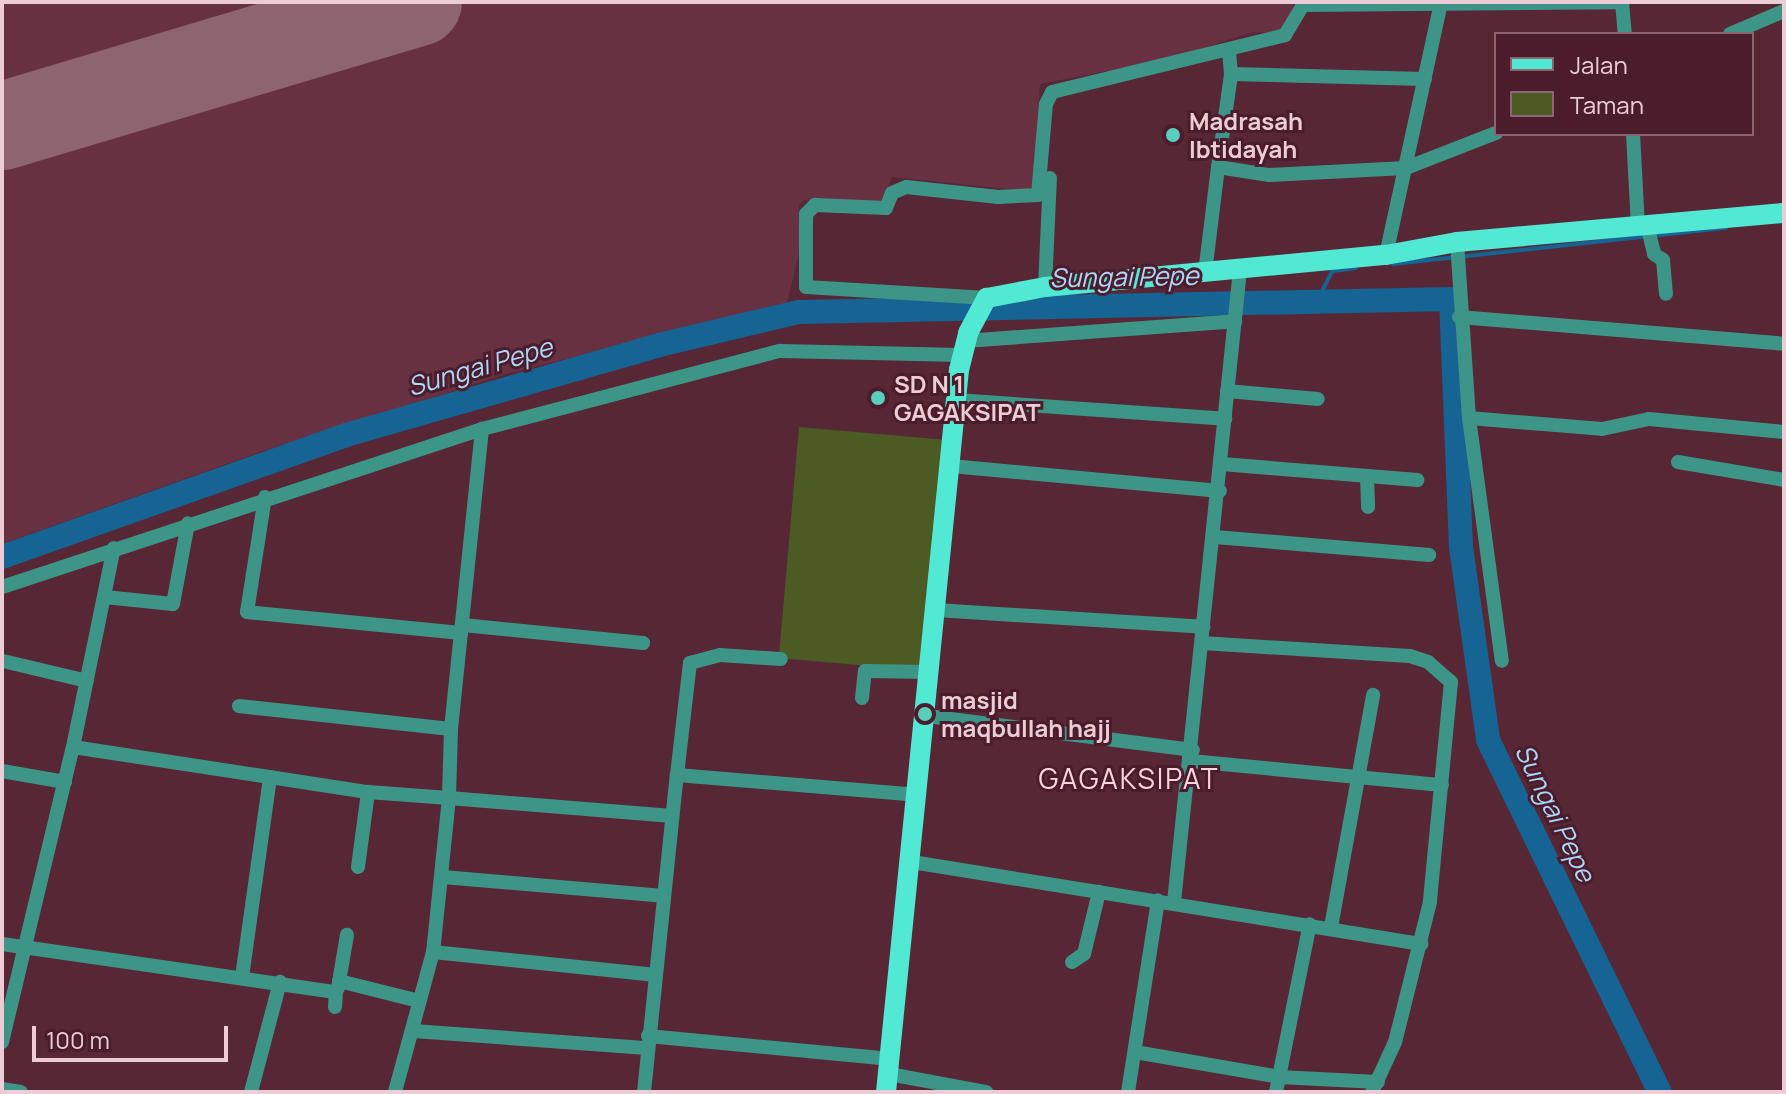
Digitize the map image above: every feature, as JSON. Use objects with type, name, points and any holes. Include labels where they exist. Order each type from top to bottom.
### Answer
[{"type":"main road","points":[[889,1075],[956,400],[965,343],[982,304],[1045,287],[1205,273],[1240,278],[1458,244],[1647,232],[1784,213]]},
{"type":"street","points":[[982,304],[806,287],[806,214],[815,205],[886,208],[896,188],[906,187],[998,197],[1038,195],[1046,104],[1052,92],[1285,35],[1303,5],[1620,2],[1625,32]]},
{"type":"street","points":[[1386,255],[1441,3]]},
{"type":"street","points":[[1735,32],[1784,11]]},
{"type":"street","points":[[1205,273],[1231,74],[1229,51]]},
{"type":"street","points":[[1231,74],[1425,79]]},
{"type":"street","points":[[1045,287],[1053,122]]},
{"type":"street","points":[[1218,167],[1269,175],[1406,168],[1494,134]]},
{"type":"street","points":[[1633,136],[1647,232],[1663,260],[1666,294]]},
{"type":"street","points":[[1458,244],[1462,265],[1459,317],[1469,418],[1502,661]]},
{"type":"street","points":[[1174,902],[1192,756],[1240,278]]},
{"type":"street","points":[[2,587],[265,497],[482,429],[780,351],[965,343],[1235,317]]},
{"type":"street","points":[[1459,317],[1784,344]]},
{"type":"street","points":[[1227,391],[1318,399]]},
{"type":"street","points":[[956,400],[1225,419]]},
{"type":"street","points":[[1469,418],[1602,429],[1649,419],[1784,432]]},
{"type":"street","points":[[395,1092],[433,952],[443,877],[451,729],[482,429]]},
{"type":"street","points":[[1678,462],[1784,480]]},
{"type":"street","points":[[1222,464],[1417,480]]},
{"type":"street","points":[[951,466],[1220,491]]},
{"type":"street","points":[[1367,476],[1368,507]]},
{"type":"street","points":[[265,497],[247,612],[643,643]]},
{"type":"street","points":[[105,597],[173,604],[188,523]]},
{"type":"street","points":[[1215,537],[1429,555]]},
{"type":"street","points":[[2,1042],[73,747],[114,548]]},
{"type":"street","points":[[936,610],[1203,627]]},
{"type":"street","points":[[1135,1052],[1278,1084],[1375,1087],[1395,1042],[1421,944],[1452,688],[1448,678],[1428,662],[1410,656],[1202,643]]},
{"type":"street","points":[[644,1092],[654,975],[690,663],[720,655],[781,659]]},
{"type":"street","points":[[3,661],[87,681]]},
{"type":"street","points":[[862,698],[865,671],[930,672]]},
{"type":"street","points":[[1331,927],[1362,777],[1373,695]]},
{"type":"street","points":[[239,706],[451,729]]},
{"type":"street","points":[[927,716],[1192,756],[1442,785]]},
{"type":"street","points":[[73,747],[368,792],[672,816]]},
{"type":"street","points":[[2,771],[65,782]]},
{"type":"street","points":[[677,775],[919,795]]},
{"type":"street","points":[[242,977],[270,777]]},
{"type":"street","points":[[358,867],[368,792]]},
{"type":"street","points":[[912,862],[1331,927],[1421,944]]},
{"type":"street","points":[[443,877],[663,896]]},
{"type":"street","points":[[1072,962],[1084,954],[1099,892]]},
{"type":"street","points":[[1128,1092],[1158,900]]},
{"type":"street","points":[[1278,1084],[1310,924]]},
{"type":"street","points":[[337,994],[347,935]]},
{"type":"street","points":[[2,944],[280,982],[337,994],[419,1001]]},
{"type":"street","points":[[433,952],[654,975]]},
{"type":"street","points":[[251,1092],[280,982]]},
{"type":"street","points":[[414,1031],[648,1042],[889,1075],[986,1092]]},
{"type":"street","points":[[2,1089],[21,1092]]},
{"type":"shaded area","points":[[2,2],[1295,2],[1285,27],[1273,33],[1253,32],[1169,59],[1040,84],[1034,184],[1028,191],[892,177],[882,202],[804,200],[799,205],[799,254],[787,303],[507,374],[260,452],[2,544]]},
{"type":"green space","points":[[799,427],[950,440],[930,671],[779,658]]},
{"type":"waterway","points":[[1393,264],[1726,228]]},
{"type":"waterway","points":[[1316,303],[1332,271],[1356,268]]},
{"type":"waterway","name":"Sungai Pepe","points":[[2,557],[346,435],[659,345],[799,312],[1451,299],[1461,547],[1488,740],[1660,1092]]},
{"type":"runway","points":[[2,126],[418,2]]},
{"type":"place","name":"Madrasah Ibtidayah","points":[[1173,135]]},
{"type":"place","name":"SD N 1 GAGAKSIPAT","points":[[878,398]]},
{"type":"place","name":"masjid maqbullah hajj","points":[[925,714]]},
{"type":"district","name":"GAGAKSIPAT","points":[[1129,778]]}]
